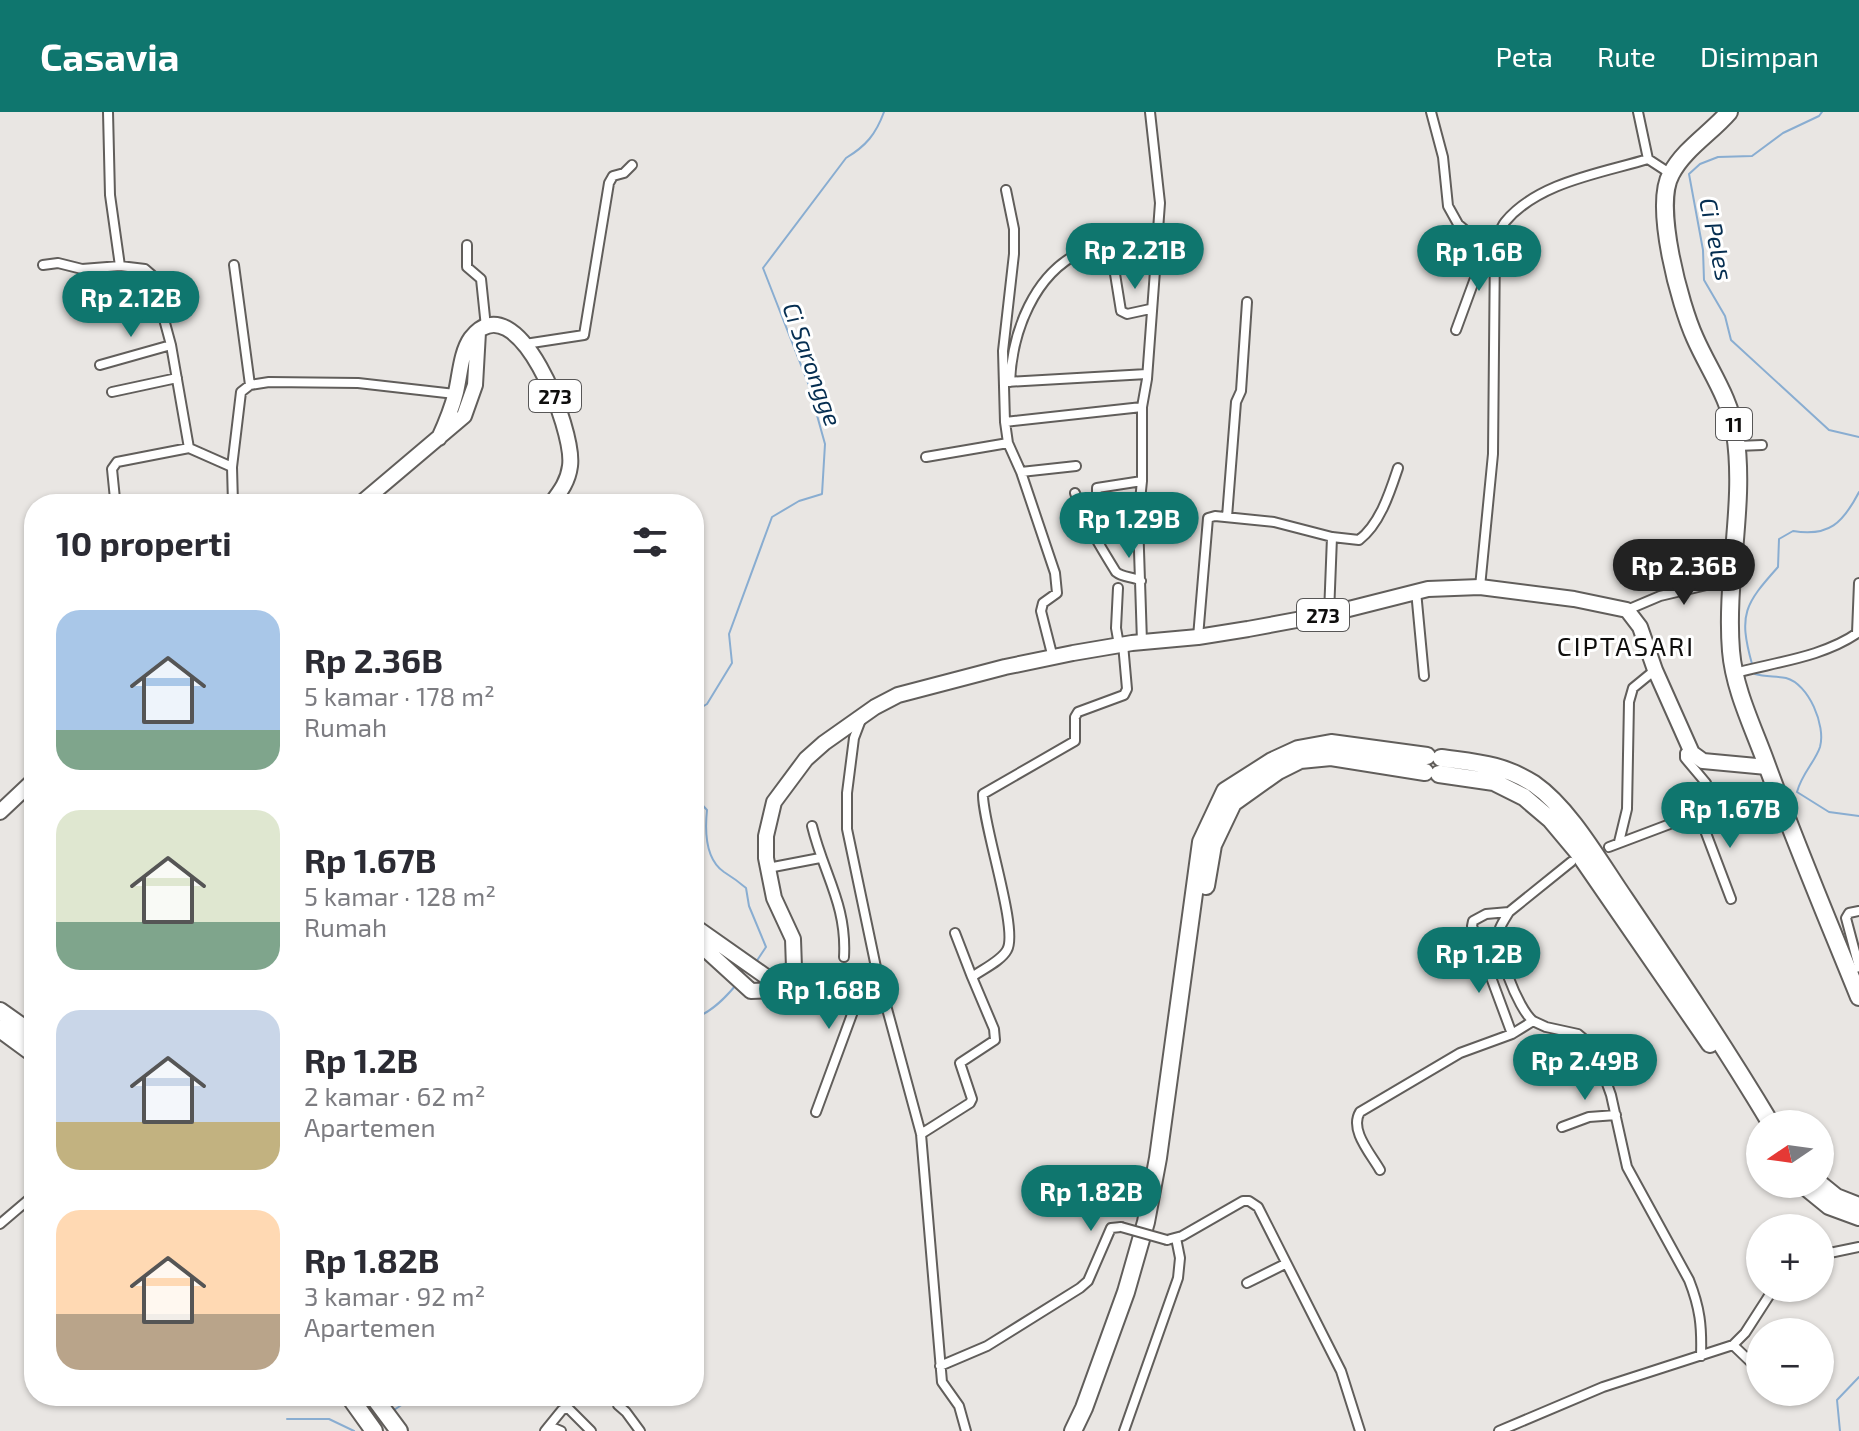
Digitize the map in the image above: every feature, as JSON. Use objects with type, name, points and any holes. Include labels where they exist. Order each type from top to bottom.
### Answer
[{"type":"highway","points":[[1671,174],[1722,115]]},
{"type":"highway","name":"11","points":[[1671,174],[1665,192],[1665,218],[1683,308],[1729,407],[1737,446],[1730,638],[1767,767],[1809,879],[1859,997]]},
{"type":"highway","points":[[1073,1431],[1126,1292],[1146,1222],[1158,1158],[1201,842],[1225,791],[1272,761],[1298,749],[1331,743],[1494,782],[1524,797],[1551,820],[1577,851],[1712,1047],[1750,1110]]},
{"type":"highway","points":[[1080,1431],[1095,1402],[1139,1280],[1153,1225],[1167,1160],[1213,845],[1233,803],[1278,771],[1300,760],[1331,757],[1502,767],[1536,786],[1564,813],[1588,845],[1713,1029],[1762,1110]]},
{"type":"highway","points":[[0,1011],[24,1028]]},
{"type":"highway","points":[[0,1029],[24,1047]]},
{"type":"highway","points":[[1834,1195],[1859,1206]]},
{"type":"highway","points":[[1819,1198],[1829,1206],[1859,1217]]},
{"type":"highway","points":[[356,1406],[374,1431]]},
{"type":"highway","points":[[380,1406],[399,1431]]},
{"type":"main road","name":"273","points":[[482,330],[500,325],[506,327],[524,344],[553,390],[570,451],[565,484],[558,494]]},
{"type":"main road","points":[[439,438],[455,394],[467,345],[482,330]]},
{"type":"main road","points":[[372,494],[464,416],[470,403],[482,330]]},
{"type":"main road","name":"273","points":[[794,968],[793,939],[774,898],[768,868],[765,847],[767,825],[779,791],[817,749],[884,702],[906,693],[1053,658],[1121,644],[1198,637],[1329,614],[1416,591],[1480,587],[1574,599],[1627,610]]},
{"type":"main road","points":[[1627,610],[1640,627],[1689,749],[1703,761],[1767,767]]},
{"type":"main road","points":[[0,812],[24,789]]},
{"type":"main road","points":[[704,933],[768,978],[776,979],[794,968]]},
{"type":"main road","points":[[704,949],[739,982],[758,992],[773,990],[784,982],[794,968]]},
{"type":"street","points":[[108,112],[110,195],[120,266]]},
{"type":"street","points":[[1142,642],[1138,520],[1142,481],[1142,407],[1160,203],[1150,112]]},
{"type":"street","points":[[1431,112],[1443,157],[1448,206],[1458,224],[1471,235],[1483,263],[1494,269]]},
{"type":"street","points":[[1638,112],[1648,159],[1671,174]]},
{"type":"street","points":[[1480,587],[1493,454],[1495,245],[1503,224],[1523,205],[1569,182],[1648,159]]},
{"type":"street","points":[[524,344],[584,335],[605,195],[613,176],[624,173],[632,165]]},
{"type":"street","points":[[1006,190],[1014,229],[1003,351],[1007,382]]},
{"type":"street","points":[[1053,658],[1041,611],[1043,603],[1057,593],[1055,573],[1008,443],[1005,422],[1011,362],[1026,310],[1053,272],[1067,258],[1100,243],[1107,242],[1111,246],[1121,311],[1127,314],[1150,309]]},
{"type":"street","points":[[467,245],[467,267],[481,279],[482,330]]},
{"type":"street","points":[[43,265],[58,263],[82,269],[120,266],[145,269],[152,275],[171,345],[189,448]]},
{"type":"street","points":[[1456,330],[1483,263]]},
{"type":"street","points":[[234,265],[250,385]]},
{"type":"street","points":[[1227,517],[1247,302]]},
{"type":"street","points":[[100,365],[171,345]]},
{"type":"street","points":[[1003,351],[1011,362]]},
{"type":"street","points":[[1007,382],[1147,374]]},
{"type":"street","points":[[112,392],[177,378]]},
{"type":"street","points":[[233,494],[232,467],[241,392],[250,385],[269,382],[358,383],[455,394]]},
{"type":"street","points":[[1005,422],[1142,407]]},
{"type":"street","points":[[926,457],[1008,443]]},
{"type":"street","points":[[1737,446],[1762,445]]},
{"type":"street","points":[[114,494],[112,469],[117,462],[189,448],[232,467]]},
{"type":"street","points":[[1021,472],[1076,466]]},
{"type":"street","points":[[1198,637],[1208,519],[1213,516],[1274,522],[1332,537],[1363,538],[1388,497],[1398,468]]},
{"type":"street","points":[[1092,533],[1097,522],[1097,488],[1142,481]]},
{"type":"street","points":[[1075,493],[1085,522],[1116,572],[1141,581]]},
{"type":"street","points":[[1329,614],[1332,537]]},
{"type":"street","points":[[1627,610],[1653,599],[1732,579]]},
{"type":"street","points":[[1741,671],[1844,643],[1858,632],[1859,583]]},
{"type":"street","points":[[972,977],[1003,955],[1009,944],[1002,884],[983,794],[1075,741],[1075,717],[1078,712],[1124,695],[1127,689],[1116,628],[1118,588]]},
{"type":"street","points":[[1416,591],[1424,676]]},
{"type":"street","points":[[1619,842],[1627,809],[1629,702],[1633,688],[1655,670]]},
{"type":"street","points":[[862,717],[854,738],[847,793],[847,829],[877,972],[921,1134],[940,1366],[944,1387],[959,1406],[966,1431]]},
{"type":"street","points":[[1689,749],[1685,758],[1706,783],[1713,807]]},
{"type":"street","points":[[1609,847],[1723,804]]},
{"type":"street","points":[[1698,812],[1731,899]]},
{"type":"street","points":[[812,826],[820,858],[835,891],[843,920],[844,957]]},
{"type":"street","points":[[768,868],[820,858]]},
{"type":"street","points":[[1571,862],[1509,912],[1500,928],[1500,950],[1524,1012],[1533,1021],[1582,1036],[1602,1070],[1627,1167],[1696,1296],[1702,1322],[1701,1356]]},
{"type":"street","points":[[1722,873],[1733,869]]},
{"type":"street","points":[[1848,970],[1859,967],[1846,918],[1849,913],[1859,911]]},
{"type":"street","points":[[1509,912],[1486,914],[1473,921],[1472,926],[1512,1034]]},
{"type":"street","points":[[921,1134],[970,1103],[972,1099],[960,1063],[995,1040],[994,1029],[955,933]]},
{"type":"street","points":[[816,1112],[858,998],[877,972]]},
{"type":"street","points":[[1380,1170],[1356,1128],[1356,1118],[1360,1112],[1460,1053],[1512,1034],[1533,1021]]},
{"type":"street","points":[[1562,1127],[1589,1117],[1616,1115]]},
{"type":"street","points":[[940,1366],[1004,1337],[1080,1288],[1088,1281],[1111,1228],[1121,1227],[1172,1239],[1243,1201],[1249,1201],[1258,1207],[1344,1377],[1360,1431]]},
{"type":"street","points":[[0,1224],[24,1204]]},
{"type":"street","points":[[1124,1431],[1178,1278],[1180,1258],[1172,1239]]},
{"type":"street","points":[[1834,1252],[1859,1247]]},
{"type":"street","points":[[1247,1283],[1285,1264]]},
{"type":"street","points":[[1499,1431],[1603,1387],[1733,1345],[1745,1333],[1765,1302]]},
{"type":"street","points":[[1733,1345],[1746,1357]]},
{"type":"street","points":[[619,1406],[640,1431]]},
{"type":"street","points":[[547,1429],[562,1410],[568,1408],[591,1431]]},
{"type":"street","points":[[547,1429],[561,1431]]},
{"type":"waterway","name":"Ci Sarongge","points":[[704,706],[732,663],[729,634],[772,517],[799,501],[822,494],[825,444],[808,383],[763,268],[846,158],[870,139],[884,112]]},
{"type":"waterway","name":"Ci Peles","points":[[1822,112],[1783,133],[1752,156],[1718,157],[1700,164],[1689,174],[1703,250],[1704,280],[1725,316],[1731,340],[1829,430],[1859,437]]},
{"type":"waterway","name":"Ci Peles","points":[[1752,664],[1746,633],[1747,611],[1758,591],[1778,567],[1779,539],[1793,531],[1816,532],[1834,525],[1841,520],[1859,492]]},
{"type":"waterway","name":"Ci Peles","points":[[1753,670],[1755,674],[1794,682],[1802,688],[1818,718],[1820,747],[1797,792],[1829,812],[1859,816]]},
{"type":"waterway","name":"Ci Sarongge","points":[[704,807],[707,810],[706,835],[713,860],[746,888],[749,906],[766,947],[756,962]]},
{"type":"waterway","name":"Ci Sarongge","points":[[704,1014],[736,985]]},
{"type":"waterway","name":"Ci Peles","points":[[1840,1431],[1837,1400],[1859,1377]]},
{"type":"waterway","name":"Ci Sarongge","points":[[394,1410],[400,1406]]},
{"type":"waterway","name":"Ci Sarongge","points":[[287,1419],[329,1419],[354,1431]]},
{"type":"district","name":"CIPTASARI","points":[[1626,645]]}]
